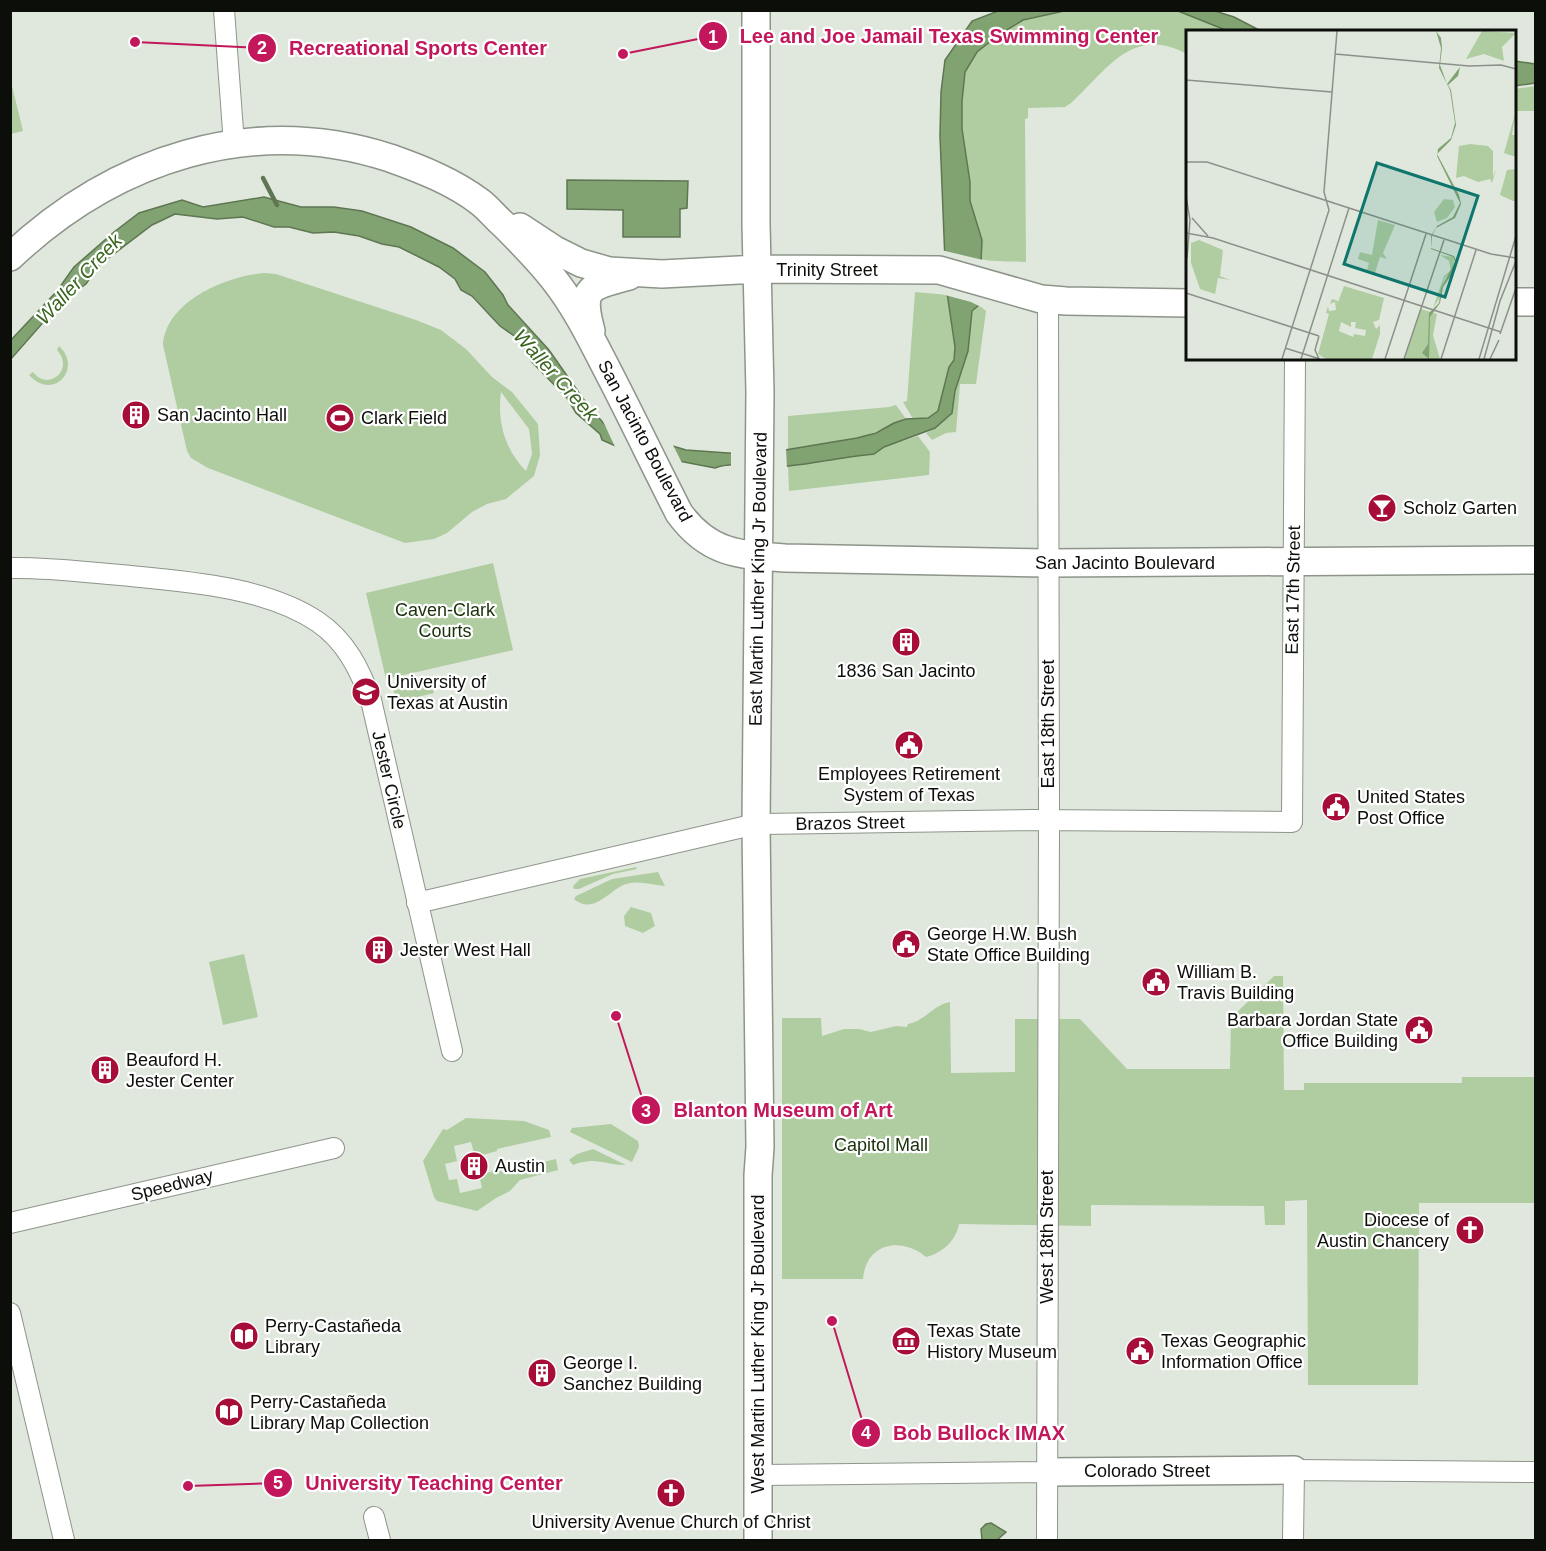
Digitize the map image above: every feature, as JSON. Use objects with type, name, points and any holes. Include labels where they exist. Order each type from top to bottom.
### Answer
[{"type":"main road","name":"East Martin Luther King Jr Boulevard","points":[[756,10],[760,392],[756,825],[760,1147]]},
{"type":"main road","name":"San Jacinto Boulevard","points":[[10,257],[47,226],[120,178],[171,158],[234,144],[279,141],[347,146],[409,165],[448,182],[481,202],[526,246],[577,313],[679,513],[692,530],[721,548],[758,556],[1048,563],[1536,560]]},
{"type":"main road","name":"Trinity Street","points":[[481,202],[555,250],[581,263],[609,272],[636,274],[758,269],[950,272],[1048,299],[1186,303]]},
{"type":"main road","points":[[595,348],[586,313],[586,299],[591,289],[602,283],[636,274]]},
{"type":"main road","points":[[1516,302],[1536,302]]},
{"type":"main road","name":"West Martin Luther King Jr Boulevard","points":[[758,1540],[758,1175],[760,1147]]},
{"type":"main road","name":"Colorado Street","points":[[1047,1472],[1294,1470]]},
{"type":"street","points":[[224,10],[234,144]]},
{"type":"street","name":"East 18th Street","points":[[1047,1149],[1048,299]]},
{"type":"street","name":"East 17th Street","points":[[1292,822],[1295,360]]},
{"type":"street","name":"Jester Circle","points":[[10,568],[48,568],[180,580],[228,588],[281,603],[318,622],[335,636],[351,655],[371,700],[452,1051]]},
{"type":"street","name":"Brazos Street","points":[[417,903],[756,825],[1049,820],[1292,822]]},
{"type":"street","name":"Speedway","points":[[10,1223],[334,1148]]},
{"type":"street","name":"West 18th Street","points":[[1047,1149],[1047,1540]]},
{"type":"street","points":[[10,1313],[64,1540]]},
{"type":"street","points":[[1293,1540],[1294,1470]]},
{"type":"street","name":"Colorado Street","points":[[1294,1470],[1536,1472]]},
{"type":"street","name":"Colorado Street","points":[[758,1475],[1047,1472]]},
{"type":"street","points":[[374,1517],[380,1540]]},
{"type":"green space","points":[[1064,11],[1178,11],[1226,30],[1186,30],[1186,54],[1168,46],[1151,45],[1136,48],[1109,65],[1065,107],[1028,108],[1028,118],[1025,119],[1026,262],[980,259],[982,240],[970,201],[970,182],[962,129],[965,72],[977,52],[1023,20]]},
{"type":"green space","points":[[10,78],[23,131],[11,134],[10,134]]},
{"type":"green space","points":[[1535,86],[1535,111],[1516,111],[1516,89]]},
{"type":"green space","points":[[276,274],[441,330],[466,349],[492,377],[512,392],[538,424],[540,455],[534,476],[506,499],[487,504],[472,512],[447,533],[434,539],[405,543],[208,468],[191,458],[187,451],[163,345],[167,329],[186,304],[201,294],[216,285],[250,275]],"holes":[[[501,392],[529,429],[532,454],[526,471],[513,454],[504,435],[500,414]]]},
{"type":"green space","points":[[915,292],[948,295],[955,347],[954,360],[949,367],[938,411],[928,418],[913,419],[903,402],[907,401]]},
{"type":"green space","points":[[979,305],[986,311],[976,384],[960,384],[956,432],[946,433],[932,440],[926,433],[952,413],[955,391],[968,351],[972,311]]},
{"type":"green space","points":[[59,346],[66,355],[68,364],[67,372],[62,379],[48,385],[38,382],[29,375],[33,372],[39,378],[46,380],[57,376],[63,365],[57,350]]},
{"type":"green space","points":[[896,405],[906,419],[864,436],[788,451],[788,416]]},
{"type":"green space","points":[[918,436],[930,452],[929,475],[789,491],[788,466],[873,454],[884,447]]},
{"type":"green space","name":"Caven-Clark Courts","points":[[493,563],[513,650],[386,679],[366,593]]},
{"type":"green space","points":[[431,682],[434,693],[397,702],[393,689]]},
{"type":"green space","points":[[636,867],[637,869],[613,874],[579,889],[574,889],[573,886],[580,879]]},
{"type":"green space","points":[[658,872],[665,886],[630,883],[589,905],[574,899],[612,879]]},
{"type":"green space","points":[[631,907],[651,913],[655,926],[643,933],[625,926],[624,916]]},
{"type":"green space","points":[[244,954],[258,1017],[223,1025],[209,962]]},
{"type":"green space","name":"Capitol Mall","points":[[1274,976],[1283,976],[1284,1090],[1304,1090],[1304,1083],[1462,1083],[1462,1077],[1535,1077],[1534,1203],[1419,1203],[1418,1385],[1308,1385],[1307,1200],[1285,1201],[1285,1225],[1265,1225],[1264,1206],[1091,1205],[1091,1226],[959,1224],[955,1236],[943,1249],[926,1257],[916,1250],[896,1245],[878,1251],[871,1257],[863,1279],[782,1279],[782,1018],[821,1018],[822,1036],[844,1029],[871,1032],[896,1026],[907,1027],[908,1024],[950,1002],[951,1073],[1015,1072],[1015,1019],[1080,1019],[1127,1069],[1230,1069],[1231,1018]]},
{"type":"green space","points":[[466,1118],[524,1121],[549,1130],[551,1137],[497,1149],[497,1151],[475,1157],[471,1142],[454,1146],[457,1161],[445,1164],[449,1180],[457,1179],[460,1193],[482,1188],[479,1175],[501,1169],[502,1172],[556,1159],[558,1170],[520,1180],[510,1191],[477,1211],[437,1201],[423,1161],[443,1129],[447,1130]]},
{"type":"green space","points":[[611,1124],[638,1141],[639,1147],[632,1162],[570,1132],[572,1128]]},
{"type":"green space","points":[[593,1149],[626,1165],[588,1161],[573,1165],[569,1160],[577,1154]]},
{"type":"water","name":"Waller Creek","points":[[998,11],[1064,11],[1023,20],[1000,34],[977,52],[965,72],[962,129],[970,182],[970,201],[982,240],[979,305],[972,311],[968,351],[955,391],[952,413],[935,428],[884,447],[874,454],[788,466],[730,465],[715,468],[627,451],[602,440],[600,434],[576,413],[567,398],[532,362],[520,340],[500,326],[472,296],[461,290],[455,279],[439,267],[399,247],[359,236],[334,232],[313,233],[289,227],[274,227],[243,217],[217,219],[175,214],[152,225],[98,266],[86,284],[62,301],[11,359],[10,341],[57,291],[74,267],[139,213],[182,200],[203,207],[264,197],[301,207],[334,207],[362,211],[411,227],[453,248],[485,272],[508,305],[549,350],[589,407],[609,429],[631,443],[666,444],[686,450],[767,453],[857,438],[876,433],[906,419],[928,418],[938,411],[949,367],[954,360],[955,347],[946,286],[940,136],[941,92],[945,60],[972,21]]},
{"type":"water","points":[[1178,11],[1215,11],[1234,17],[1259,30],[1226,30]]},
{"type":"water","points":[[1516,61],[1535,64],[1535,83],[1516,86]]},
{"type":"water","points":[[567,180],[688,181],[687,208],[680,209],[680,237],[623,237],[623,210],[567,209]]},
{"type":"water","points":[[991,1523],[1006,1532],[997,1540],[982,1540],[981,1529]]},
{"type":"pier","points":[[941,250],[983,260],[981,307],[945,295]]},
{"type":"pier","points":[[602,419],[632,440],[641,443],[666,441],[672,443],[683,465],[626,454],[616,449]]},
{"type":"pier","points":[[786,448],[787,469],[750,471],[731,467],[731,450],[755,451]]},
{"type":"waterway","points":[[263,178],[277,205]]},
{"type":"place","name":"Recreational Sports Center","points":[[135,42]]},
{"type":"place","name":"Lee and Joe Jamail Texas Swimming Center","points":[[623,54]]},
{"type":"place","name":"San Jacinto Hall","points":[[136,415]]},
{"type":"place","name":"Clark Field","points":[[340,418]]},
{"type":"place","name":"Scholz Garten","points":[[1382,508]]},
{"type":"place","name":"1836 San Jacinto","points":[[906,642]]},
{"type":"place","name":"University of Texas at Austin","points":[[366,692]]},
{"type":"place","name":"Employees Retirement System of Texas","points":[[909,745]]},
{"type":"place","name":"United States Post Office","points":[[1336,807]]},
{"type":"place","name":"George H.W. Bush State Office Building","points":[[906,944]]},
{"type":"place","name":"Jester West Hall","points":[[379,950]]},
{"type":"place","name":"William B. Travis Building","points":[[1156,982]]},
{"type":"place","name":"Blanton Museum of Art","points":[[616,1016]]},
{"type":"place","name":"Barbara Jordan State Office Building","points":[[1419,1030]]},
{"type":"place","name":"Beauford H. Jester Center","points":[[105,1070]]},
{"type":"place","name":"Austin","points":[[474,1166]]},
{"type":"place","name":"Diocese of Austin Chancery","points":[[1470,1230]]},
{"type":"place","name":"Bob Bullock IMAX","points":[[832,1321]]},
{"type":"place","name":"Perry-Castañeda Library","points":[[244,1336]]},
{"type":"place","name":"Texas State History Museum","points":[[906,1341]]},
{"type":"place","name":"Texas Geographic Information Office","points":[[1140,1351]]},
{"type":"place","name":"George I. Sanchez Building","points":[[542,1373]]},
{"type":"place","name":"Perry-Castañeda Library Map Collection","points":[[229,1412]]},
{"type":"place","name":"University Teaching Center","points":[[188,1486]]},
{"type":"place","name":"University Avenue Church of Christ","points":[[671,1493]]}]
